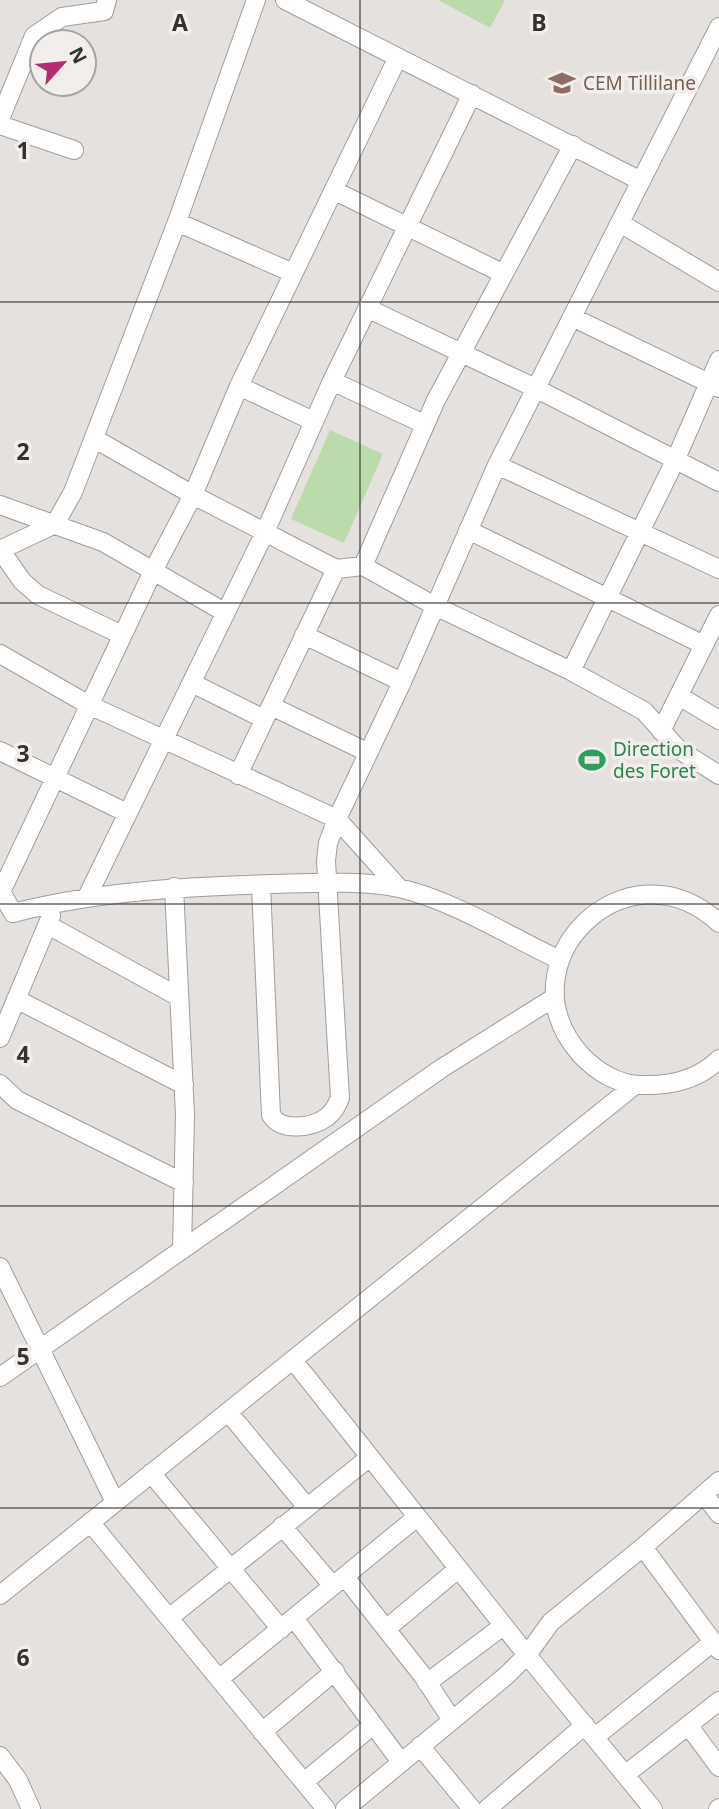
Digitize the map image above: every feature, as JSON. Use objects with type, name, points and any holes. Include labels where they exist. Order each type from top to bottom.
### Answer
[{"type":"street","points":[[0,119],[34,36],[62,17],[104,11],[107,0]]},
{"type":"street","points":[[122,635],[38,595],[22,581],[0,550],[27,540],[55,524],[73,492],[177,222],[256,0]]},
{"type":"street","points":[[285,0],[639,180]]},
{"type":"street","points":[[261,885],[271,1115],[275,1123],[284,1126],[313,1124],[327,1118],[340,1098],[326,883],[328,844],[337,819],[402,682],[497,465],[574,318],[639,180],[719,27]]},
{"type":"street","points":[[397,59],[239,386],[193,495],[153,571],[57,779],[1,891],[6,915],[57,902],[174,887],[326,883],[399,888],[458,910],[560,960]]},
{"type":"street","points":[[87,897],[265,532],[313,421],[472,94]]},
{"type":"street","points":[[0,125],[74,150]]},
{"type":"street","points":[[363,566],[424,424],[460,352],[573,145]]},
{"type":"street","points":[[335,191],[502,274]]},
{"type":"street","points":[[177,222],[293,273]]},
{"type":"street","points":[[620,223],[719,282]]},
{"type":"street","points":[[367,308],[535,388],[719,482]]},
{"type":"street","points":[[574,318],[714,386]]},
{"type":"street","points":[[571,671],[714,386],[719,360]]},
{"type":"street","points":[[332,381],[424,424]]},
{"type":"street","points":[[239,386],[313,421]]},
{"type":"street","points":[[95,439],[193,495],[335,569],[363,566],[435,606],[571,671],[643,711],[678,749],[719,775]]},
{"type":"street","points":[[497,465],[639,534],[719,569]]},
{"type":"street","points":[[0,505],[103,542],[226,613]]},
{"type":"street","points":[[468,530],[607,600],[713,631],[662,731]]},
{"type":"street","points":[[238,775],[335,569]]},
{"type":"street","points":[[304,635],[402,682]]},
{"type":"street","points":[[0,654],[89,705],[337,819],[399,888]]},
{"type":"street","points":[[192,683],[367,752]]},
{"type":"street","points":[[679,696],[719,720]]},
{"type":"street","points":[[0,751],[127,813]]},
{"type":"street","points":[[174,887],[184,1085],[183,1250]]},
{"type":"street","points":[[719,923],[705,910],[678,897],[649,893],[620,898],[594,912],[573,933],[560,960],[555,997],[561,1022],[572,1045],[589,1064],[611,1077],[635,1085],[664,1086],[692,1078],[719,1059]]},
{"type":"street","points":[[0,1038],[57,902]]},
{"type":"street","points":[[48,925],[179,997]]},
{"type":"street","points":[[0,1377],[442,1068],[555,997]]},
{"type":"street","points":[[16,999],[184,1085]]},
{"type":"street","points":[[0,1084],[17,1100],[184,1183]]},
{"type":"street","points":[[0,1595],[635,1085]]},
{"type":"street","points":[[0,1267],[116,1502]]},
{"type":"street","points":[[293,1360],[503,1626],[653,1809]]},
{"type":"street","points":[[228,1412],[307,1507]]},
{"type":"street","points":[[169,1618],[370,1457]]},
{"type":"street","points":[[151,1473],[230,1568],[335,1671],[401,1762]]},
{"type":"street","points":[[345,1809],[507,1675],[527,1655],[551,1622],[719,1481]]},
{"type":"street","points":[[704,1494],[719,1514]]},
{"type":"street","points":[[219,1679],[417,1517]]},
{"type":"street","points":[[90,1522],[326,1809]]},
{"type":"street","points":[[282,1527],[386,1629],[452,1720]]},
{"type":"street","points":[[487,1809],[590,1731],[716,1646],[643,1547]]},
{"type":"street","points":[[386,1629],[458,1569]]},
{"type":"street","points":[[427,1683],[503,1626]]},
{"type":"street","points":[[262,1732],[335,1671]]},
{"type":"street","points":[[625,1774],[719,1701]]},
{"type":"street","points":[[304,1782],[373,1725]]},
{"type":"street","points":[[688,1726],[719,1766]]},
{"type":"street","points":[[420,1746],[472,1809]]},
{"type":"street","points":[[0,1756],[18,1780],[31,1809]]},
{"type":"green space","points":[[438,0],[505,0],[490,28]]},
{"type":"green space","points":[[330,430],[383,454],[344,543],[291,519]]},
{"type":"place","name":"CEM Tillilane","points":[[562,83]]},
{"type":"place","name":"Direction des Foret","points":[[592,760]]}]
